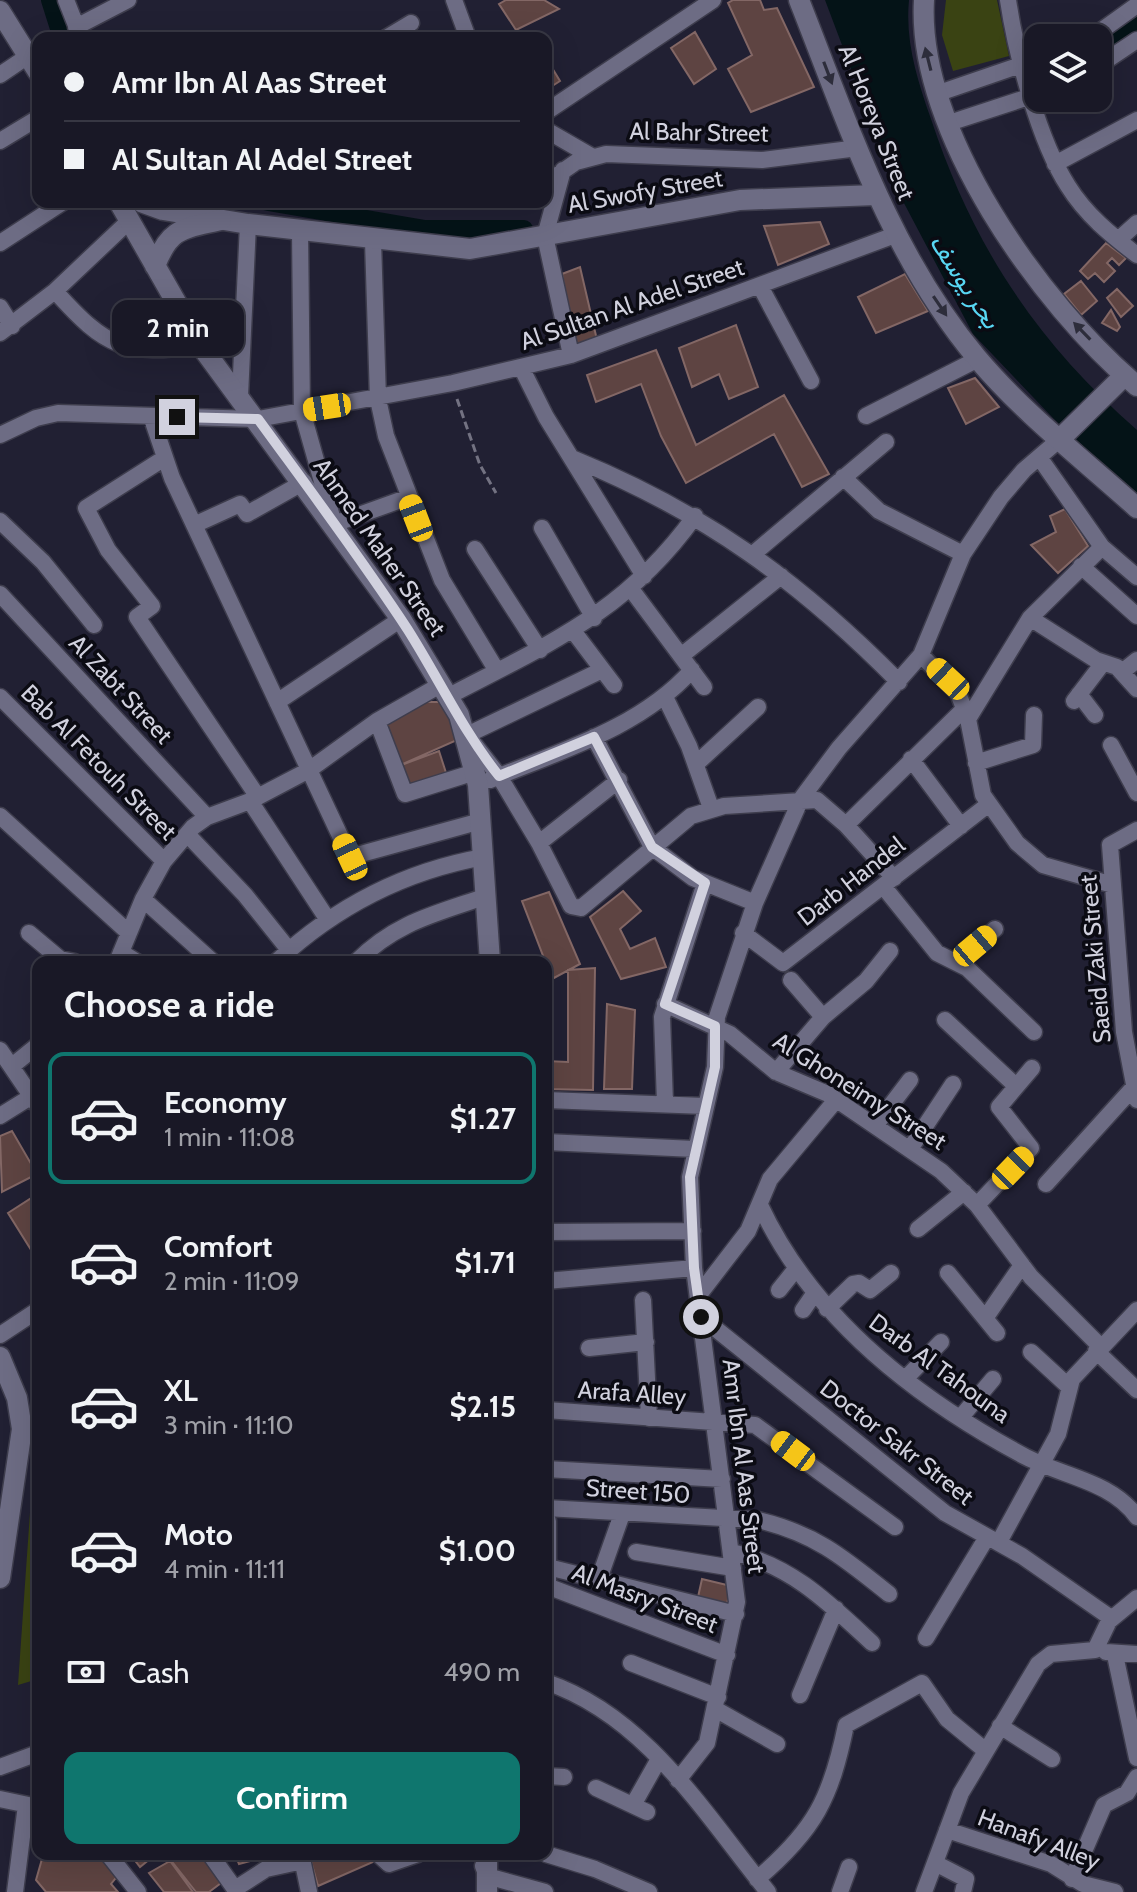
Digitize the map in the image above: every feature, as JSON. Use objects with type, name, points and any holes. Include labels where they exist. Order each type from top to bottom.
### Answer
[{"type":"street","points":[[66,0],[79,32],[128,0]]},
{"type":"street","points":[[454,0],[466,32]]},
{"type":"street","points":[[552,108],[713,0]]},
{"type":"street","name":"Al Horeya Street","points":[[799,0],[876,195],[924,284],[978,359],[1065,434],[1137,508]]},
{"type":"street","points":[[924,0],[923,37],[949,123],[970,173],[1027,267],[1125,383],[1065,434]]},
{"type":"street","points":[[1008,0],[1024,45]]},
{"type":"street","points":[[1111,24],[1137,5]]},
{"type":"street","points":[[0,11],[32,62]]},
{"type":"street","points":[[396,32],[411,23]]},
{"type":"street","points":[[1112,57],[1137,40]]},
{"type":"street","points":[[0,75],[32,64]]},
{"type":"street","points":[[939,93],[1024,64]]},
{"type":"street","points":[[949,123],[1024,99]]},
{"type":"street","points":[[1040,112],[1055,164],[1084,208],[1137,255]]},
{"type":"street","points":[[1055,164],[1137,120]]},
{"type":"street","points":[[0,141],[32,122]]},
{"type":"street","points":[[552,133],[591,156]]},
{"type":"street","name":"Al Bahr Street","points":[[552,178],[591,156],[762,160],[858,148]]},
{"type":"street","points":[[552,201],[563,170]]},
{"type":"street","name":"Al Swofy Street","points":[[158,208],[373,241],[470,249],[740,200],[876,195]]},
{"type":"street","points":[[0,243],[54,208]]},
{"type":"street","name":"Ahmed Maher Street","points":[[122,208],[201,346],[334,524],[401,619],[446,690],[467,735],[476,778],[490,956]]},
{"type":"street","points":[[550,208],[545,236],[571,355]]},
{"type":"street","points":[[155,266],[167,239],[174,233],[221,220]]},
{"type":"street","points":[[0,307],[6,329],[55,291],[129,221]]},
{"type":"street","points":[[1118,240],[1137,223]]},
{"type":"street","points":[[240,396],[248,224]]},
{"type":"street","points":[[300,231],[302,411],[334,524],[409,497]]},
{"type":"street","name":"Al Sultan Al Adel Street","points":[[0,435],[36,418],[58,413],[258,419],[453,383],[571,355],[895,235]]},
{"type":"street","points":[[373,241],[378,399],[386,436],[442,580],[497,671]]},
{"type":"street","points":[[760,286],[811,381]]},
{"type":"street","points":[[55,291],[93,331],[119,345],[156,350],[201,346]]},
{"type":"street","points":[[866,416],[978,359]]},
{"type":"street","points":[[521,367],[546,417],[644,576]]},
{"type":"street","points":[[151,416],[163,459],[351,858],[481,821]]},
{"type":"street","name":"Amr Ibn Al Aas Street","points":[[678,1780],[707,1743],[736,1614],[728,1519],[694,1268],[690,1177],[715,1067],[715,1026],[743,933],[801,799],[839,748],[921,655],[963,554],[1001,497],[1065,434]]},
{"type":"street","points":[[753,554],[886,442]]},
{"type":"street","points":[[1039,457],[1102,547],[1137,577]]},
{"type":"street","points":[[163,459],[86,508],[108,550],[152,606],[137,617],[328,920]]},
{"type":"street","points":[[574,459],[662,497],[753,554],[858,640],[899,682]]},
{"type":"street","points":[[843,477],[879,511],[963,554]]},
{"type":"street","points":[[194,525],[240,504],[247,514],[304,482]]},
{"type":"street","points":[[119,956],[143,899],[164,861],[187,834],[207,817],[254,799],[309,770],[377,721],[497,671],[574,632],[631,589],[695,516]]},
{"type":"street","points":[[0,521],[43,562],[94,625]]},
{"type":"street","points":[[542,528],[594,618]]},
{"type":"street","points":[[846,825],[911,759],[967,713],[1030,618],[1102,547]]},
{"type":"street","points":[[475,549],[540,650]]},
{"type":"street","points":[[1081,566],[1137,616]]},
{"type":"street","points":[[681,656],[781,576]]},
{"type":"street","points":[[631,589],[704,687]]},
{"type":"street","name":"Al Zabt Street","points":[[0,594],[207,817]]},
{"type":"street","points":[[1030,618],[1122,672],[1137,689]]},
{"type":"street","points":[[277,702],[401,619]]},
{"type":"street","points":[[574,632],[614,685]]},
{"type":"street","points":[[921,655],[948,679],[967,713],[976,763],[989,804],[1017,843],[1033,859],[1054,870],[1113,885]]},
{"type":"street","points":[[1122,672],[1137,660]]},
{"type":"street","points":[[1095,715],[1076,697],[1103,663]]},
{"type":"street","points":[[602,670],[467,735],[499,776],[539,843],[568,903],[581,908],[682,822],[711,808],[817,800],[846,825],[935,950],[967,968],[1034,1032]]},
{"type":"street","points":[[377,721],[405,794],[499,776],[594,737],[637,716],[665,697],[692,670]]},
{"type":"street","name":"Bab Al Fetouh Street","points":[[0,697],[164,861]]},
{"type":"street","points":[[665,697],[696,764],[711,808]]},
{"type":"street","points":[[696,764],[758,707]]},
{"type":"street","points":[[976,763],[1033,745],[1034,715]]},
{"type":"street","points":[[594,737],[652,847],[705,883],[755,903]]},
{"type":"street","points":[[1111,745],[1137,793]]},
{"type":"street","points":[[911,759],[961,826]]},
{"type":"street","points":[[539,843],[619,780]]},
{"type":"street","name":"Darb Handel","points":[[743,933],[783,963],[989,804]]},
{"type":"street","points":[[0,816],[129,933]]},
{"type":"street","name":"Saeid Zaki Street","points":[[1135,1094],[1131,1028],[1110,843],[1137,830]]},
{"type":"street","points":[[187,834],[245,895],[289,950]]},
{"type":"street","points":[[282,956],[328,920],[407,876],[484,857]]},
{"type":"street","points":[[665,1103],[662,1017],[705,883]]},
{"type":"street","points":[[363,956],[384,938],[420,917],[487,896]]},
{"type":"street","points":[[143,899],[206,956]]},
{"type":"street","points":[[955,962],[995,929]]},
{"type":"street","points":[[29,933],[56,956]]},
{"type":"street","points":[[776,1072],[823,1017],[861,987],[890,951]]},
{"type":"street","points":[[791,980],[823,1017]]},
{"type":"street","name":"Al Ghoneimy Street","points":[[665,1004],[715,1026],[743,1043],[776,1072],[836,1100],[910,1149],[964,1192],[1022,1265],[1137,1390]]},
{"type":"street","points":[[945,1020],[1016,1086]]},
{"type":"street","points":[[0,1050],[32,1096]]},
{"type":"street","points":[[12,1066],[32,1050]]},
{"type":"street","points":[[977,1205],[1031,1148],[999,1110],[1000,1104],[1032,1068]]},
{"type":"street","points":[[875,1126],[910,1080]]},
{"type":"street","points":[[910,1149],[953,1084]]},
{"type":"street","points":[[1046,1184],[1135,1094]]},
{"type":"street","points":[[552,1100],[705,1106]]},
{"type":"street","points":[[698,1296],[731,1257],[760,1205],[770,1179],[836,1100]]},
{"type":"street","points":[[0,1116],[32,1102]]},
{"type":"street","points":[[552,1142],[694,1149]]},
{"type":"street","points":[[918,1229],[964,1192]]},
{"type":"street","name":"Darb Al Tahouna","points":[[760,1205],[795,1270],[827,1309],[868,1349],[961,1417],[1042,1465],[1103,1487],[1136,1514]]},
{"type":"street","points":[[552,1232],[693,1231]]},
{"type":"street","points":[[986,1317],[1022,1265]]},
{"type":"street","points":[[552,1280],[694,1268]]},
{"type":"street","points":[[779,1290],[795,1270]]},
{"type":"street","points":[[827,1309],[853,1284],[859,1283],[870,1290],[891,1273]]},
{"type":"street","points":[[948,1273],[997,1333]]},
{"type":"street","points":[[803,1310],[814,1294]]},
{"type":"street","points":[[643,1300],[649,1418]]},
{"type":"street","points":[[926,1638],[1042,1465],[1058,1434],[1068,1386],[1098,1348],[1137,1310]]},
{"type":"street","points":[[0,1335],[32,1314]]},
{"type":"street","name":"Doctor Sakr Street","points":[[701,1317],[945,1513],[993,1540],[1111,1618]]},
{"type":"street","points":[[589,1348],[646,1342]]},
{"type":"street","points":[[906,1378],[941,1342]]},
{"type":"street","points":[[1031,1352],[1068,1386]]},
{"type":"street","points":[[0,1357],[17,1398],[22,1429],[4,1518],[0,1578]]},
{"type":"street","points":[[961,1417],[993,1379]]},
{"type":"street","name":"Arafa Alley","points":[[552,1410],[747,1423],[761,1428],[895,1527]]},
{"type":"street","points":[[552,1469],[722,1479]]},
{"type":"street","name":"Street 150","points":[[552,1508],[758,1520],[813,1537],[889,1594]]},
{"type":"street","points":[[599,1579],[622,1514]]},
{"type":"street","points":[[636,1552],[732,1560],[782,1568],[836,1609],[872,1643]]},
{"type":"street","points":[[552,1580],[599,1579],[736,1614]]},
{"type":"street","name":"Al Masry Street","points":[[552,1582],[727,1655]]},
{"type":"street","points":[[1097,1649],[1111,1618],[1137,1598]]},
{"type":"street","points":[[800,1695],[836,1609]]},
{"type":"street","points":[[924,1892],[961,1793],[1042,1659],[1051,1654],[1097,1649],[1115,1655],[1137,1654]]},
{"type":"street","points":[[1115,1655],[1137,1758]]},
{"type":"street","points":[[631,1663],[716,1703],[777,1744]]},
{"type":"street","points":[[552,1684],[597,1703],[618,1718],[678,1780],[762,1885],[815,1817],[836,1773],[846,1725],[922,1683],[947,1719],[986,1751]]},
{"type":"street","points":[[1000,1726],[1052,1759]]},
{"type":"street","points":[[0,1767],[32,1755]]},
{"type":"street","points":[[596,1788],[640,1808],[659,1759]]},
{"type":"street","points":[[552,1776],[564,1777]]},
{"type":"street","points":[[1072,1879],[1104,1805],[1127,1793],[1137,1777]]},
{"type":"street","points":[[0,1799],[32,1806],[17,1890]]},
{"type":"street","name":"Hanafy Alley","points":[[947,1830],[1051,1864],[1072,1879],[1115,1892]]},
{"type":"street","points":[[552,1856],[595,1869],[649,1892]]},
{"type":"street","points":[[113,1860],[138,1892]]},
{"type":"street","points":[[214,1860],[236,1890],[266,1869],[295,1860]]},
{"type":"street","points":[[302,1860],[309,1892]]},
{"type":"street","points":[[480,1860],[487,1884]]},
{"type":"street","points":[[487,1860],[487,1884]]},
{"type":"street","points":[[935,1863],[967,1880],[963,1892]]},
{"type":"street","points":[[840,1892],[849,1867]]},
{"type":"street","points":[[487,1884],[545,1892]]},
{"type":"path","points":[[453,383],[469,436],[496,493]]},
{"type":"green space","points":[[946,0],[997,0],[1009,56],[953,71],[942,35]]},
{"type":"green space","points":[[31,1498],[32,1681],[18,1685]]},
{"type":"water","name":"بحر يوسف","points":[[825,0],[909,0],[909,30],[917,75],[948,165],[967,209],[1012,289],[1039,326],[1068,362],[1137,430],[1137,496],[1053,418],[973,334],[896,188]]},
{"type":"building","points":[[506,0],[544,0],[559,9],[516,30],[499,4]]},
{"type":"building","points":[[733,0],[760,0],[764,10],[777,8],[814,87],[751,112],[728,69],[752,55],[728,3]]},
{"type":"building","points":[[695,32],[716,69],[694,84],[671,48]]},
{"type":"building","points":[[552,68],[560,81],[552,86]]},
{"type":"building","points":[[820,222],[829,244],[778,265],[764,226]]},
{"type":"building","points":[[1106,243],[1126,258],[1119,265],[1112,258],[1107,263],[1115,271],[1104,282],[1095,273],[1088,279],[1080,271]]},
{"type":"building","points":[[580,267],[597,340],[574,346],[562,274]]},
{"type":"building","points":[[905,274],[928,311],[876,333],[858,297]]},
{"type":"building","points":[[1081,281],[1097,301],[1081,315],[1064,294]]},
{"type":"building","points":[[1117,289],[1133,306],[1121,317],[1107,298]]},
{"type":"building","points":[[1111,310],[1120,327],[1117,331],[1102,323]]},
{"type":"building","points":[[736,325],[758,387],[729,399],[719,374],[692,387],[679,348]]},
{"type":"building","points":[[656,350],[696,445],[784,395],[829,474],[802,487],[774,434],[686,483],[661,436],[641,384],[596,402],[587,375]]},
{"type":"building","points":[[975,378],[999,407],[966,424],[948,388]]},
{"type":"building","points":[[1065,509],[1088,546],[1058,573],[1031,545],[1056,532],[1050,516]]},
{"type":"building","points":[[417,702],[444,702],[457,740],[396,767],[383,725]]},
{"type":"building","points":[[439,751],[448,779],[405,791],[396,767]]},
{"type":"building","points":[[623,891],[641,911],[620,929],[630,949],[655,938],[666,967],[621,979],[590,917]]},
{"type":"building","points":[[549,892],[580,964],[552,979],[552,956],[543,956],[522,901]]},
{"type":"building","points":[[595,968],[593,1090],[552,1089],[552,1061],[568,1062],[568,970]]},
{"type":"building","points":[[607,1004],[635,1010],[632,1089],[604,1089]]},
{"type":"building","points":[[12,1131],[32,1165],[32,1177],[2,1192],[0,1136]]},
{"type":"building","points":[[32,1198],[32,1251],[8,1213]]},
{"type":"building","points":[[702,1579],[731,1586],[727,1604],[698,1597]]},
{"type":"building","points":[[42,1860],[105,1860],[119,1874],[111,1884],[118,1892],[46,1892],[36,1880]]},
{"type":"building","points":[[135,1860],[149,1860],[140,1867]]},
{"type":"building","points":[[171,1860],[204,1860],[221,1883],[209,1892],[196,1892]]},
{"type":"building","points":[[311,1860],[372,1860],[373,1862],[318,1886]]},
{"type":"building","points":[[170,1861],[193,1892],[164,1892],[149,1873]]},
{"type":"waterway","points":[[50,0],[60,32]]},
{"type":"waterway","points":[[1112,42],[1137,25]]},
{"type":"waterway","points":[[303,208],[425,229],[524,229]]},
{"type":"route","points":[[177,417],[258,419],[401,619],[449,696],[467,735],[499,776],[594,737],[652,847],[693,878],[705,883],[665,1004],[715,1026],[715,1067],[691,1161],[690,1177],[694,1268],[701,1317]]}]
